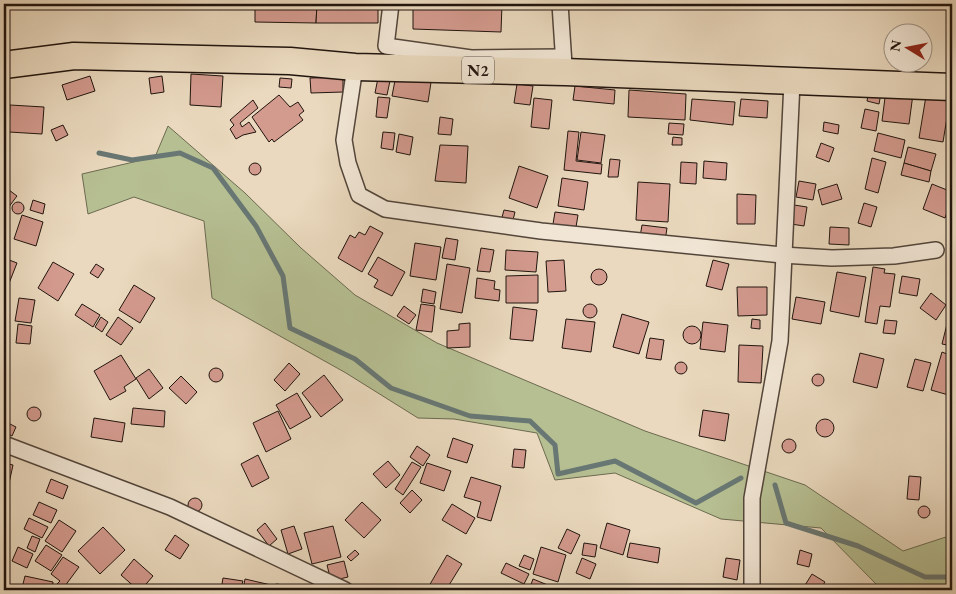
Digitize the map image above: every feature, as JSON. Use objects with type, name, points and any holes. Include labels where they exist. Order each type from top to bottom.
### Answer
[{"type":"highway","name":"N2","points":[[4,64],[74,56],[290,61],[355,67],[564,64],[792,82],[952,87]]},
{"type":"street","points":[[391,4],[386,46],[471,58],[564,64],[560,4]]},
{"type":"street","points":[[355,67],[344,140],[348,163],[359,195],[385,209],[541,231],[782,255],[832,258],[894,256],[936,250]]},
{"type":"street","points":[[752,590],[752,498],[780,341],[782,255],[792,82]]},
{"type":"street","points":[[4,444],[170,507],[345,590]]},
{"type":"green space","points":[[168,126],[245,193],[301,248],[355,295],[437,343],[645,431],[805,485],[903,551],[952,535],[952,590],[878,586],[821,528],[721,519],[615,473],[555,480],[537,433],[454,419],[418,418],[346,373],[212,298],[204,221],[134,197],[88,214],[82,174],[155,157]]},
{"type":"building","points":[[255,4],[317,4],[316,23],[255,22]]},
{"type":"building","points":[[317,4],[378,4],[378,23],[316,23]]},
{"type":"building","points":[[413,4],[502,4],[501,32],[413,29]]},
{"type":"building","points":[[397,70],[432,76],[428,102],[392,96]]},
{"type":"building","points":[[379,73],[391,76],[387,95],[375,93]]},
{"type":"building","points":[[191,74],[223,76],[221,107],[190,105]]},
{"type":"building","points":[[90,76],[95,91],[67,100],[62,85]]},
{"type":"building","points":[[162,76],[164,92],[151,94],[149,78]]},
{"type":"building","points":[[343,77],[343,92],[311,93],[310,78]]},
{"type":"building","points":[[280,78],[292,79],[291,88],[279,87]]},
{"type":"building","points":[[517,84],[533,86],[530,105],[514,103]]},
{"type":"building","points":[[575,86],[615,90],[614,104],[573,100]]},
{"type":"building","points":[[870,86],[882,88],[879,104],[867,101]]},
{"type":"building","points":[[629,90],[686,94],[685,120],[628,117]]},
{"type":"building","points":[[886,90],[913,94],[909,124],[882,121]]},
{"type":"building","points":[[279,95],[290,107],[298,102],[304,111],[299,115],[303,120],[274,142],[272,139],[269,142],[252,117]]},
{"type":"building","points":[[926,96],[950,99],[943,142],[919,138]]},
{"type":"building","points":[[378,97],[390,98],[387,118],[376,117]]},
{"type":"building","points":[[534,98],[552,100],[549,129],[531,127]]},
{"type":"building","points":[[692,99],[735,102],[733,125],[690,120]]},
{"type":"building","points":[[741,99],[768,101],[767,118],[739,116]]},
{"type":"building","points":[[253,100],[258,108],[240,123],[242,127],[249,122],[256,132],[236,139],[230,129],[234,125],[230,120]]},
{"type":"building","points":[[10,105],[44,107],[42,134],[9,132]]},
{"type":"building","points":[[865,109],[879,112],[876,131],[861,128]]},
{"type":"building","points":[[440,117],[453,119],[451,135],[438,134]]},
{"type":"building","points":[[824,122],[839,125],[838,134],[823,131]]},
{"type":"building","points":[[669,123],[684,124],[683,135],[668,134]]},
{"type":"building","points":[[63,125],[68,135],[56,141],[51,130]]},
{"type":"building","points":[[568,131],[579,132],[576,161],[602,164],[601,174],[564,170]]},
{"type":"building","points":[[383,132],[395,133],[393,150],[381,148]]},
{"type":"building","points":[[581,132],[605,135],[601,163],[577,160]]},
{"type":"building","points":[[878,133],[905,140],[901,158],[874,151]]},
{"type":"building","points":[[399,134],[413,137],[410,155],[396,152]]},
{"type":"building","points":[[673,137],[682,138],[682,145],[672,145]]},
{"type":"building","points":[[821,143],[834,148],[829,162],[816,157]]},
{"type":"building","points":[[440,145],[468,146],[466,183],[435,181]]},
{"type":"building","points":[[908,147],[936,154],[931,171],[904,163]]},
{"type":"building","points":[[872,158],[886,162],[878,193],[865,189]]},
{"type":"building","points":[[610,159],[620,160],[618,177],[608,177]]},
{"type":"building","points":[[704,161],[727,163],[726,180],[703,178]]},
{"type":"building","points":[[681,162],[697,163],[696,184],[680,183]]},
{"type":"building","points":[[255,163],[261,169],[255,175],[249,169]]},
{"type":"building","points":[[904,163],[931,171],[929,182],[901,175]]},
{"type":"building","points":[[519,166],[548,176],[537,208],[509,198]]},
{"type":"building","points":[[562,178],[588,182],[584,210],[558,206]]},
{"type":"building","points":[[799,181],[816,184],[813,200],[796,197]]},
{"type":"building","points":[[638,182],[670,184],[668,222],[636,220]]},
{"type":"building","points":[[837,184],[842,199],[822,205],[818,190]]},
{"type":"building","points":[[932,184],[952,192],[952,198],[945,218],[923,209]]},
{"type":"building","points":[[5,187],[17,196],[8,208],[4,204]]},
{"type":"building","points":[[737,194],[756,195],[755,224],[737,224]]},
{"type":"building","points":[[33,200],[45,204],[43,214],[30,210]]},
{"type":"building","points":[[18,202],[24,208],[18,214],[12,208]]},
{"type":"building","points":[[864,203],[877,207],[871,227],[858,223]]},
{"type":"building","points":[[794,205],[807,207],[804,226],[791,224]]},
{"type":"building","points":[[504,210],[515,212],[512,224],[501,221]]},
{"type":"building","points":[[555,212],[578,215],[575,233],[552,230]]},
{"type":"building","points":[[22,215],[43,222],[36,246],[14,239]]},
{"type":"building","points":[[642,225],[667,228],[665,241],[640,237]]},
{"type":"building","points":[[370,226],[383,233],[362,272],[338,258],[350,235],[355,238],[359,232],[365,235]]},
{"type":"building","points":[[830,227],[849,228],[849,245],[829,244]]},
{"type":"building","points":[[446,238],[458,240],[455,260],[442,258]]},
{"type":"building","points":[[415,243],[441,247],[436,280],[410,276]]},
{"type":"building","points":[[481,248],[494,250],[490,272],[477,271]]},
{"type":"building","points":[[506,250],[538,252],[536,272],[505,270]]},
{"type":"building","points":[[378,257],[405,272],[392,296],[374,287],[378,280],[368,274]]},
{"type":"building","points":[[4,258],[17,263],[6,291],[4,290]]},
{"type":"building","points":[[564,260],[566,291],[548,292],[546,261]]},
{"type":"building","points":[[713,260],[729,264],[722,290],[706,286]]},
{"type":"building","points":[[53,262],[74,274],[58,301],[38,288]]},
{"type":"building","points":[[96,264],[104,269],[98,278],[90,273]]},
{"type":"building","points":[[447,264],[470,268],[462,313],[440,309]]},
{"type":"building","points":[[873,267],[885,269],[884,273],[895,274],[890,307],[880,306],[877,324],[865,322]]},
{"type":"building","points":[[599,269],[605,271],[607,277],[605,283],[599,285],[593,283],[591,277],[593,271]]},
{"type":"building","points":[[837,272],[866,277],[859,317],[830,311]]},
{"type":"building","points":[[538,275],[538,303],[506,303],[506,276]]},
{"type":"building","points":[[902,276],[920,279],[917,296],[899,293]]},
{"type":"building","points":[[477,278],[495,281],[494,289],[500,290],[499,301],[475,298]]},
{"type":"building","points":[[134,285],[155,298],[140,323],[119,310]]},
{"type":"building","points":[[737,287],[767,287],[767,315],[738,316]]},
{"type":"building","points":[[423,289],[436,292],[434,304],[421,302]]},
{"type":"building","points":[[931,293],[946,305],[936,320],[920,308]]},
{"type":"building","points":[[796,297],[825,302],[821,324],[792,319]]},
{"type":"building","points":[[19,298],[35,300],[31,323],[15,321]]},
{"type":"building","points":[[82,304],[100,315],[93,327],[75,315]]},
{"type":"building","points":[[421,304],[435,306],[432,332],[416,330]]},
{"type":"building","points":[[590,304],[595,306],[597,311],[595,316],[590,318],[585,316],[583,311],[585,306]]},
{"type":"building","points":[[404,306],[416,315],[409,324],[397,316]]},
{"type":"building","points":[[513,307],[537,310],[533,341],[510,339]]},
{"type":"building","points":[[622,314],[649,322],[639,354],[613,347]]},
{"type":"building","points":[[101,317],[108,322],[102,332],[95,327]]},
{"type":"building","points":[[118,317],[133,328],[121,345],[106,335]]},
{"type":"building","points":[[566,319],[595,322],[591,352],[562,348]]},
{"type":"building","points":[[752,319],[760,320],[760,329],[751,328]]},
{"type":"building","points":[[885,320],[897,321],[895,334],[883,333]]},
{"type":"building","points":[[703,322],[728,325],[725,352],[700,349]]},
{"type":"building","points":[[470,323],[470,347],[447,348],[447,331],[459,330],[459,324]]},
{"type":"building","points":[[18,324],[32,326],[30,344],[16,343]]},
{"type":"building","points":[[947,324],[952,326],[952,346],[942,344]]},
{"type":"building","points":[[688,326],[696,326],[701,331],[699,342],[688,344],[683,339],[683,331]]},
{"type":"building","points":[[650,338],[664,340],[661,360],[646,358]]},
{"type":"building","points":[[739,345],[763,346],[761,383],[738,382]]},
{"type":"building","points":[[942,352],[952,356],[952,396],[931,390]]},
{"type":"building","points":[[860,353],[884,359],[877,388],[853,382]]},
{"type":"building","points":[[121,355],[136,379],[124,387],[126,391],[110,400],[94,371]]},
{"type":"building","points":[[915,359],[931,363],[923,391],[907,387]]},
{"type":"building","points":[[681,362],[687,368],[681,374],[675,368]]},
{"type":"building","points":[[289,363],[300,374],[285,391],[274,380]]},
{"type":"building","points":[[216,368],[221,370],[223,375],[221,380],[216,382],[211,380],[209,375],[211,370]]},
{"type":"building","points":[[149,369],[163,388],[149,399],[136,378]]},
{"type":"building","points":[[818,374],[824,380],[818,386],[812,380]]},
{"type":"building","points":[[324,375],[343,400],[321,417],[302,393]]},
{"type":"building","points":[[181,376],[197,392],[186,404],[169,388]]},
{"type":"building","points":[[297,393],[311,417],[290,429],[276,405]]},
{"type":"building","points":[[34,407],[39,409],[41,414],[39,419],[34,421],[29,419],[27,414],[29,409]]},
{"type":"building","points":[[133,408],[165,411],[164,427],[131,424]]},
{"type":"building","points":[[703,410],[729,414],[725,441],[699,436]]},
{"type":"building","points":[[278,411],[291,439],[266,452],[253,423]]},
{"type":"building","points":[[94,418],[125,423],[122,442],[91,437]]},
{"type":"building","points":[[825,419],[831,422],[834,428],[831,434],[825,437],[819,434],[816,428],[819,422]]},
{"type":"building","points":[[6,422],[16,427],[12,436],[4,432]]},
{"type":"building","points":[[453,438],[473,445],[467,463],[447,457]]},
{"type":"building","points":[[789,439],[794,441],[796,446],[794,451],[789,453],[784,451],[782,446],[784,441]]},
{"type":"building","points":[[417,446],[430,455],[423,466],[410,457]]},
{"type":"building","points":[[514,449],[526,450],[524,468],[512,467]]},
{"type":"building","points":[[258,455],[269,478],[252,487],[241,464]]},
{"type":"building","points":[[388,461],[400,475],[386,488],[373,474]]},
{"type":"building","points":[[412,462],[421,467],[403,495],[395,489]]},
{"type":"building","points":[[4,463],[13,465],[8,488],[4,487]]},
{"type":"building","points":[[427,463],[451,471],[444,491],[420,483]]},
{"type":"building","points":[[909,476],[921,477],[919,500],[907,499]]},
{"type":"building","points":[[471,477],[501,486],[491,521],[477,517],[481,502],[464,497]]},
{"type":"building","points":[[51,479],[68,486],[63,499],[46,492]]},
{"type":"building","points":[[412,490],[422,500],[410,513],[400,503]]},
{"type":"building","points":[[195,498],[200,500],[202,505],[200,510],[195,512],[190,510],[188,505],[190,500]]},
{"type":"building","points":[[39,502],[57,510],[51,523],[33,515]]},
{"type":"building","points":[[362,502],[381,520],[364,538],[345,520]]},
{"type":"building","points":[[452,504],[475,518],[466,534],[442,520]]},
{"type":"building","points":[[924,506],[930,512],[924,518],[918,512]]},
{"type":"building","points":[[29,518],[48,527],[42,538],[24,529]]},
{"type":"building","points":[[59,520],[76,531],[62,552],[45,541]]},
{"type":"building","points":[[265,523],[277,539],[269,546],[257,530]]},
{"type":"building","points":[[607,523],[630,530],[623,555],[600,548]]},
{"type":"building","points":[[294,526],[302,549],[288,554],[281,530]]},
{"type":"building","points":[[333,526],[341,557],[312,564],[304,533]]},
{"type":"building","points":[[103,527],[125,550],[100,574],[78,551]]},
{"type":"building","points":[[567,529],[580,535],[571,554],[558,548]]},
{"type":"building","points":[[175,535],[189,545],[180,559],[165,550]]},
{"type":"building","points":[[32,536],[40,539],[35,552],[27,548]]},
{"type":"building","points":[[584,543],[597,545],[595,557],[582,555]]},
{"type":"building","points":[[630,543],[660,548],[658,563],[627,557]]},
{"type":"building","points":[[46,545],[62,555],[51,571],[35,561]]},
{"type":"building","points":[[18,547],[33,554],[27,568],[12,561]]},
{"type":"building","points":[[541,547],[566,555],[558,582],[533,574]]},
{"type":"building","points":[[355,550],[359,554],[351,561],[347,557]]},
{"type":"building","points":[[800,550],[812,554],[809,567],[797,564]]},
{"type":"building","points":[[447,555],[462,564],[446,590],[436,590],[429,586]]},
{"type":"building","points":[[524,555],[534,559],[530,570],[519,566]]},
{"type":"building","points":[[63,557],[79,567],[62,590],[55,590],[53,588],[60,581],[51,574]]},
{"type":"building","points":[[582,558],[596,564],[590,579],[576,573]]},
{"type":"building","points":[[726,558],[740,560],[737,580],[723,577]]},
{"type":"building","points":[[134,559],[153,576],[141,590],[138,590],[121,575]]},
{"type":"building","points":[[344,561],[348,577],[331,581],[327,565]]},
{"type":"building","points":[[506,563],[529,574],[524,584],[501,573]]},
{"type":"building","points":[[812,574],[825,582],[820,590],[802,590]]},
{"type":"building","points":[[25,576],[53,582],[52,590],[4,590],[5,585],[22,588]]},
{"type":"building","points":[[223,578],[243,581],[240,590],[221,590]]},
{"type":"building","points":[[245,579],[271,585],[270,590],[243,590]]},
{"type":"building","points":[[533,579],[555,588],[554,590],[529,590]]},
{"type":"building","points":[[276,584],[293,586],[293,590],[275,590]]},
{"type":"waterway","points":[[99,153],[132,160],[180,153],[213,168],[256,226],[283,276],[290,328],[355,359],[391,388],[470,416],[530,421],[555,445],[558,474],[615,461],[696,503],[741,478]]},
{"type":"waterway","points":[[775,485],[786,523],[858,546],[925,577],[952,577]]}]
